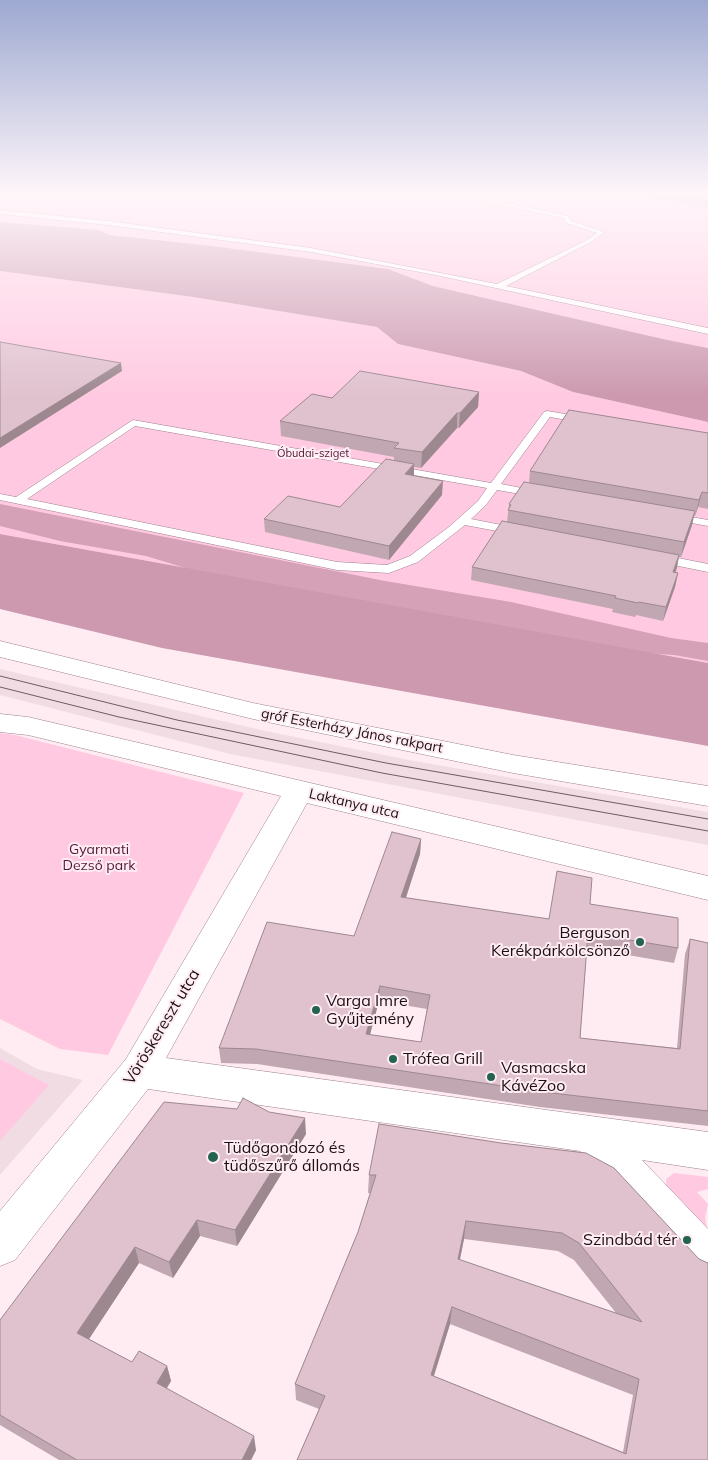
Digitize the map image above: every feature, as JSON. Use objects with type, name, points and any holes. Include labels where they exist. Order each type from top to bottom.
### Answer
[{"type":"street","name":"gróf Esterházy János rakpart","points":[[0,649],[253,711],[513,764],[708,796]]},
{"type":"street","name":"Laktanya utca","points":[[0,724],[28,726],[708,888]]},
{"type":"street","name":"Vöröskereszt utca","points":[[0,1245],[139,1071],[299,791]]},
{"type":"street","points":[[139,1071],[708,1151]]},
{"type":"street","points":[[591,1134],[708,1260]]},
{"type":"lane","points":[[367,261],[499,286],[708,330]]},
{"type":"lane","points":[[499,286],[549,261]]},
{"type":"lane","points":[[0,497],[290,557],[365,569],[389,568],[414,560],[463,521],[482,503],[547,414],[591,422]]},
{"type":"lane","points":[[17,501],[133,423],[553,496]]},
{"type":"lane","points":[[660,514],[708,523]]},
{"type":"lane","points":[[463,521],[529,533]]},
{"type":"lane","points":[[644,555],[708,568]]},
{"type":"shaded area","points":[[0,261],[328,261],[388,269],[433,286],[708,348],[708,422],[573,392],[521,371],[398,344],[377,327],[193,297],[0,271]]},
{"type":"shaded area","points":[[0,504],[385,581],[511,602],[671,638],[708,643],[708,661],[674,655],[619,651],[254,589],[146,556],[60,541],[0,526]]},
{"type":"shaded area","points":[[0,534],[708,663],[708,746],[162,648],[0,609]]},
{"type":"shaded area","points":[[0,669],[261,730],[409,760],[708,812],[708,845],[230,754],[0,695]]},
{"type":"shaded area","points":[[0,1048],[37,1069],[83,1080],[0,1175]]},
{"type":"green space","points":[[323,261],[708,261],[708,348],[433,286],[388,269]]},
{"type":"green space","name":"Óbudai-sziget","points":[[0,271],[193,297],[378,327],[398,344],[521,371],[573,392],[708,422],[708,663],[0,534]]},
{"type":"green space","name":"Gyarmati Dezső park","points":[[0,733],[15,735],[244,793],[108,1055],[60,1049],[0,1019]]},
{"type":"green space","points":[[0,1059],[49,1085],[0,1141]]},
{"type":"green space","points":[[674,1173],[708,1177],[708,1189],[697,1192],[708,1204],[705,1218],[708,1233],[666,1185],[666,1179]]},
{"type":"building","points":[[0,342],[121,363],[0,438]]},
{"type":"building","points":[[360,371],[479,392],[422,452],[394,448],[399,443],[280,421],[312,394],[332,398]]},
{"type":"building","points":[[569,410],[708,433],[708,493],[702,492],[699,500],[530,471]]},
{"type":"building","points":[[386,459],[414,464],[405,474],[443,481],[389,546],[264,519],[288,496],[340,507]]},
{"type":"building","points":[[524,482],[695,511],[684,542],[508,510],[511,505],[509,504]]},
{"type":"building","points":[[502,521],[679,555],[673,572],[678,573],[666,607],[638,603],[615,598],[616,596],[472,567]]},
{"type":"building","points":[[392,832],[421,839],[401,897],[549,919],[557,871],[592,878],[590,904],[678,918],[678,948],[588,933],[580,1038],[680,1049],[690,939],[708,943],[708,1111],[543,1092],[256,1049],[219,1048],[267,922],[354,936]],"holes":[[[380,986],[430,995],[421,1042],[366,1034]]]},
{"type":"building","points":[[243,1098],[269,1112],[305,1118],[235,1230],[197,1220],[169,1262],[135,1247],[77,1333],[132,1362],[139,1351],[167,1366],[157,1383],[254,1436],[242,1460],[77,1460],[0,1415],[0,1320],[164,1102],[237,1109]]},
{"type":"building","points":[[379,1124],[501,1143],[586,1153],[614,1168],[699,1259],[708,1263],[708,1460],[297,1460],[325,1396],[295,1384],[358,1232],[376,1175],[369,1175]],"holes":[[[466,1221],[562,1233],[579,1243],[642,1322],[458,1259]],[[452,1307],[639,1379],[626,1454],[431,1375]]]},
{"type":"tram line","points":[[0,676],[177,720],[386,763],[708,819]]},
{"type":"tram line","points":[[0,687],[119,717],[382,773],[708,831]]},
{"type":"place","name":"Berguson Kerékpárkölcsönző","points":[[640,942]]},
{"type":"place","name":"Varga Imre Gyűjtemény","points":[[316,1010]]},
{"type":"place","name":"Trófea Grill","points":[[393,1059]]},
{"type":"place","name":"Vasmacska KávéZoo","points":[[491,1077]]},
{"type":"place","name":"Tüdőgondozó és tüdőszűrő állomás","points":[[213,1157]]},
{"type":"place","name":"Szindbád tér","points":[[687,1240]]}]
